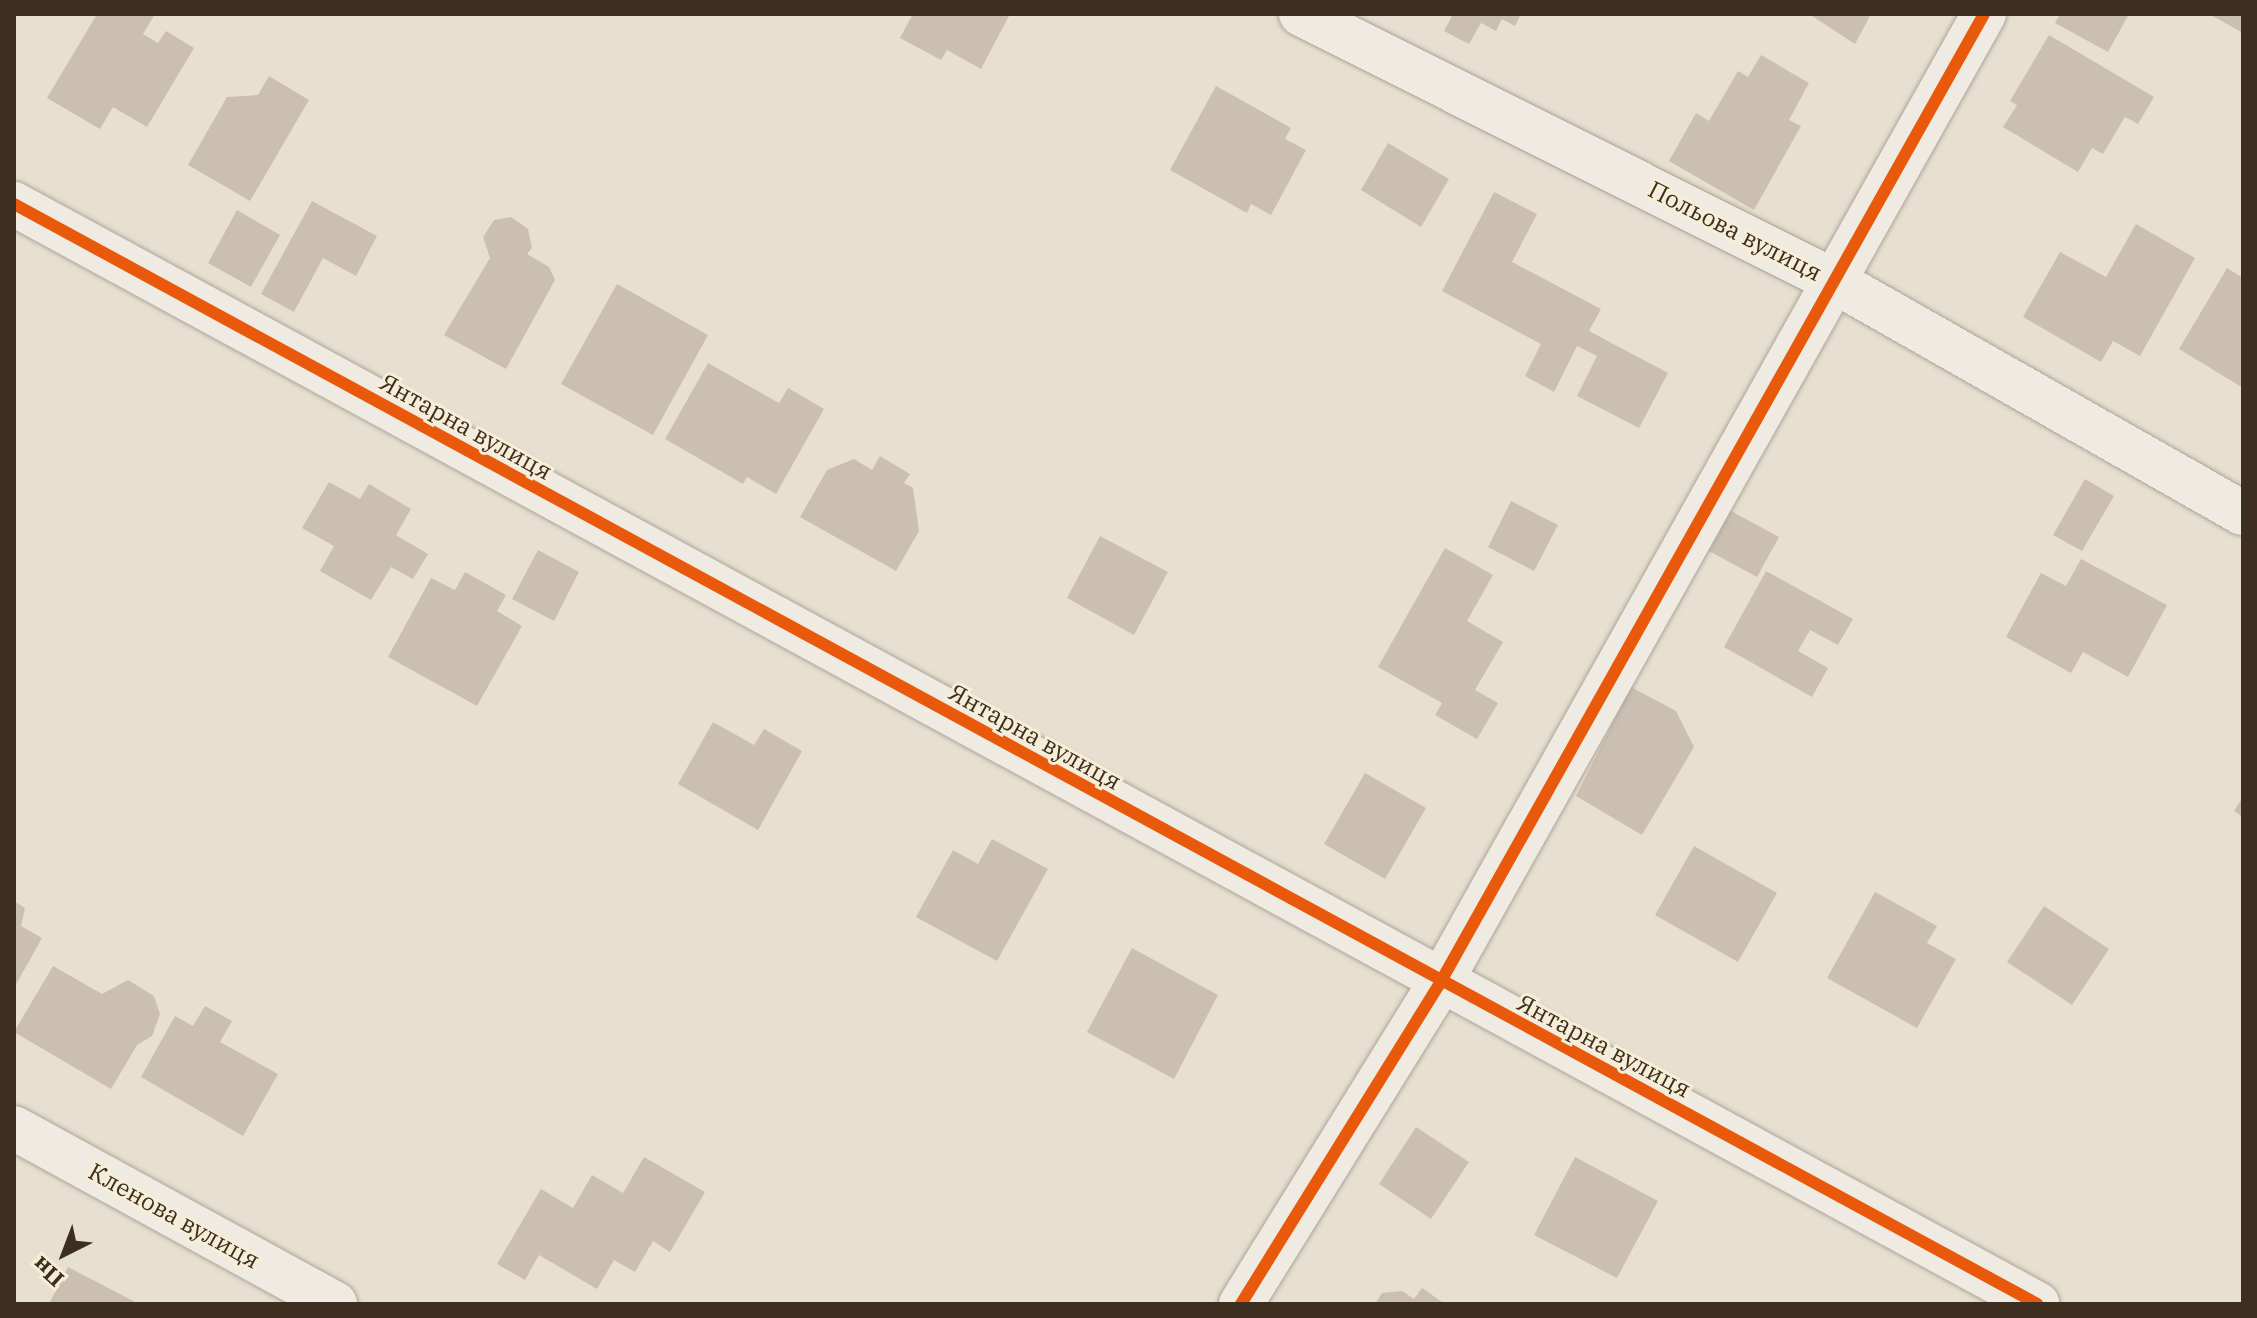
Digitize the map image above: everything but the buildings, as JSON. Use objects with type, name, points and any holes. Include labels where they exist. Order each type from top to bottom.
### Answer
[{"type":"street","name":"Польова вулиця","points":[[1301,14],[1834,281],[2243,513]]},
{"type":"street","points":[[1241,1304],[1440,983],[1984,14]]},
{"type":"street","name":"Янтарна вулиця","points":[[14,204],[1440,983],[2037,1304]]},
{"type":"street","name":"Кленова вулиця","points":[[14,1128],[335,1304]]},
{"type":"cycle path","points":[[1241,1304],[1440,983],[1984,14]]},
{"type":"cycle path","points":[[14,204],[2037,1304]]}]
